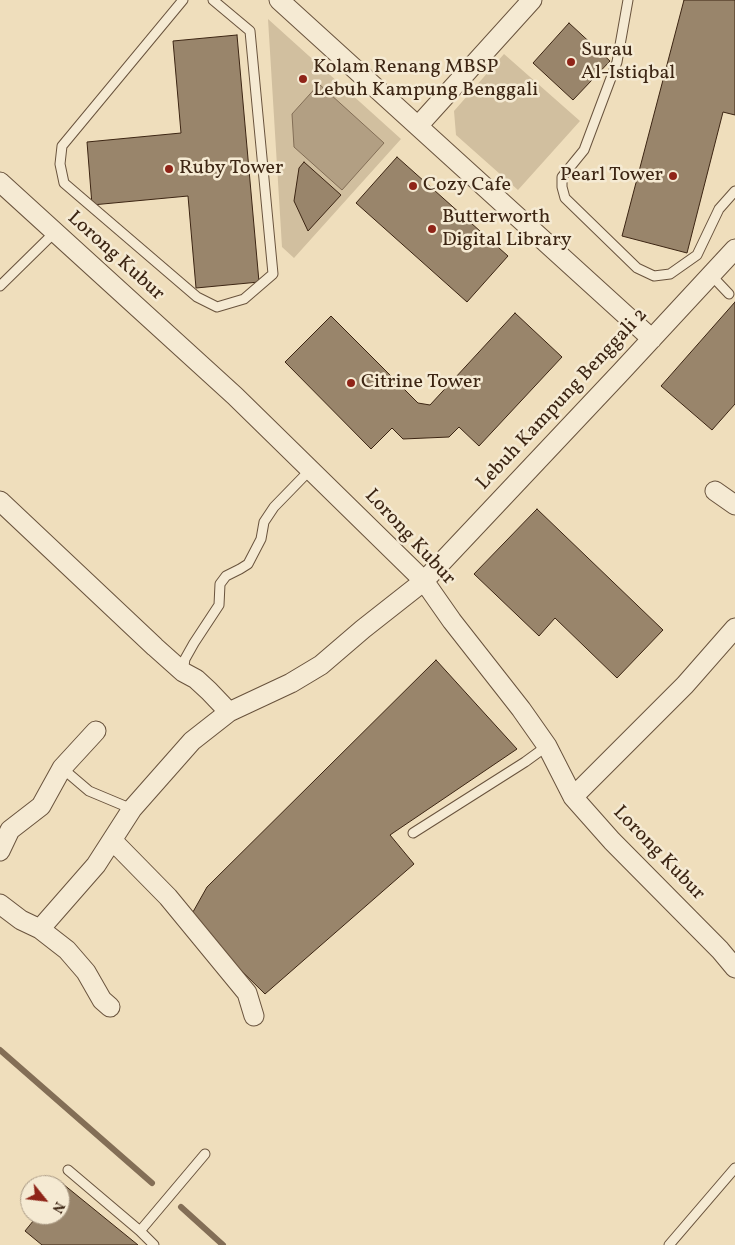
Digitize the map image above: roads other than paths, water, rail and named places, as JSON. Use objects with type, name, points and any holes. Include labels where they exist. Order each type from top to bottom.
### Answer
[{"type":"street","points":[[279,0],[652,339]]},
{"type":"street","points":[[418,126],[532,0]]},
{"type":"street","name":"Lorong Kubur","points":[[0,182],[235,396],[424,581],[547,746],[573,797],[612,842],[720,950],[735,968]]},
{"type":"street","name":"Lebuh Kampung Benggali 2","points":[[40,929],[96,865],[132,810],[192,741],[229,712],[322,665],[363,629],[424,581],[735,249]]},
{"type":"street","points":[[715,491],[735,505]]},
{"type":"street","points":[[0,501],[79,577],[183,672],[209,690],[229,712]]},
{"type":"street","points":[[573,797],[685,685],[735,628]]},
{"type":"street","points":[[0,851],[10,830],[41,806],[62,768],[96,731]]},
{"type":"street","points":[[112,840],[168,897],[247,992],[254,1016]]},
{"type":"street","points":[[0,904],[21,920],[40,929],[66,950],[86,972],[102,1000],[110,1007]]},
{"type":"lane","points":[[183,0],[62,146],[60,164],[64,183],[197,297],[217,307],[244,299],[273,274],[250,31],[214,0]]},
{"type":"lane","points":[[628,0],[618,62],[584,150],[562,177],[565,198],[637,268],[654,276],[670,274],[696,254],[719,208],[735,191]]},
{"type":"lane","points":[[0,286],[56,232]]},
{"type":"lane","points":[[711,275],[729,294]]},
{"type":"lane","points":[[183,672],[185,659],[219,605],[220,584],[226,576],[248,564],[261,539],[264,522],[274,507],[310,470]]},
{"type":"lane","points":[[413,834],[547,746]]},
{"type":"lane","points":[[62,768],[90,791],[132,810]]},
{"type":"lane","points":[[140,1231],[205,1154]]},
{"type":"lane","points":[[669,1245],[735,1168]]},
{"type":"lane","points":[[68,1170],[154,1245]]},
{"type":"waterway","points":[[0,1050],[152,1183]]},
{"type":"waterway","points":[[181,1207],[223,1245]]},
{"type":"place","name":"Surau Al-Istiqbal","points":[[571,62]]},
{"type":"place","name":"Kolam Renang MBSP Lebuh Kampung Benggali","points":[[303,79]]},
{"type":"place","name":"Ruby Tower","points":[[169,169]]},
{"type":"place","name":"Pearl Tower","points":[[673,176]]},
{"type":"place","name":"Cozy Cafe","points":[[413,186]]},
{"type":"place","name":"Butterworth Digital Library","points":[[432,229]]},
{"type":"place","name":"Citrine Tower","points":[[351,383]]}]
